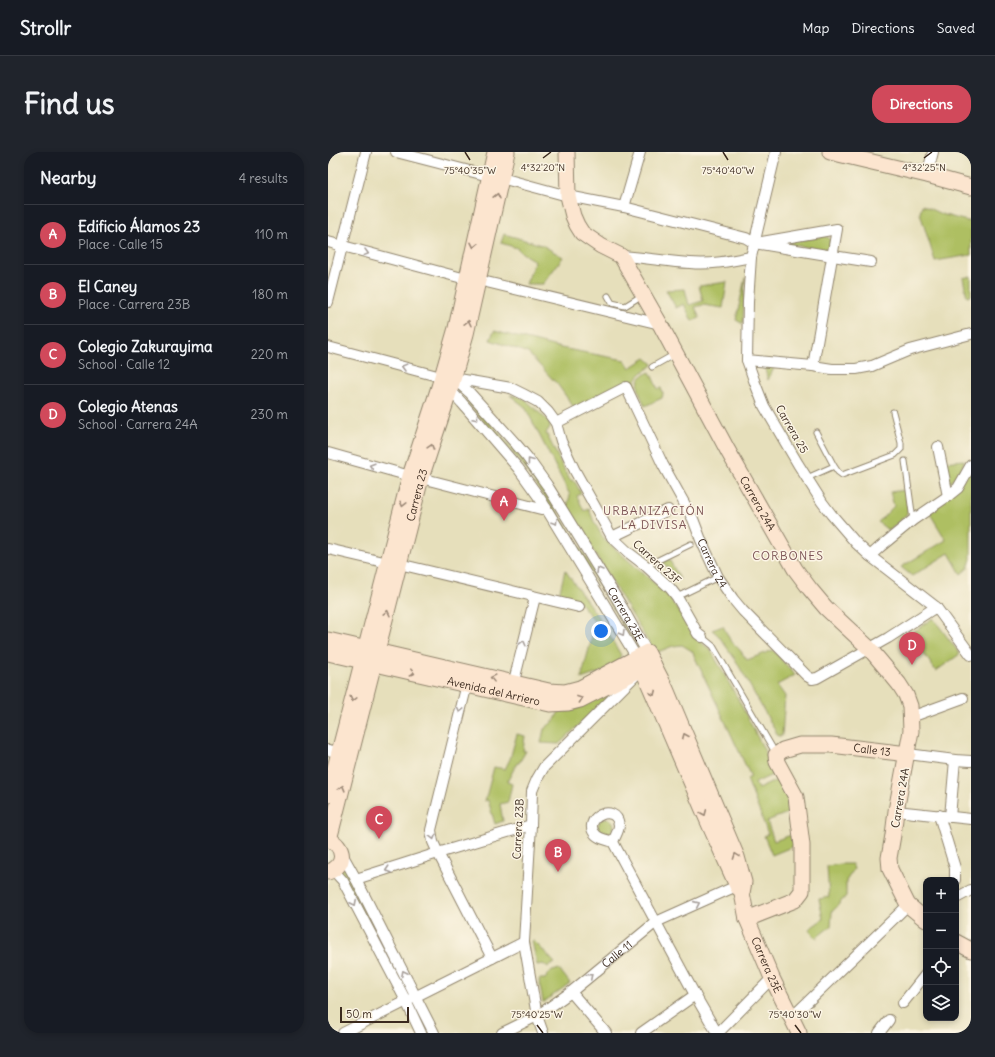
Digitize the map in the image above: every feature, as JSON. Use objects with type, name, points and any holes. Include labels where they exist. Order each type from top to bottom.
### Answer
[{"type":"street","points":[[328,302],[366,152]]},
{"type":"street","points":[[396,152],[568,196],[624,207],[746,238],[754,243],[871,262]]},
{"type":"street","name":"Carrera 23","points":[[329,839],[370,656],[415,477],[448,382],[456,328],[472,280],[495,177],[495,152]]},
{"type":"street","name":"Carrera 23","points":[[495,177],[507,152]]},
{"type":"street","points":[[566,152],[568,196],[573,216],[582,233],[601,246],[622,256],[690,264],[714,263],[751,257]]},
{"type":"street","points":[[624,207],[640,152]]},
{"type":"street","name":"Carrera 25","points":[[776,152],[751,257],[748,302],[747,360],[755,383],[764,406],[807,478],[831,514],[856,543],[870,556],[936,607],[971,656]]},
{"type":"street","points":[[830,152],[971,187]]},
{"type":"street","points":[[927,175],[933,152]]},
{"type":"street","points":[[754,243],[837,230],[813,366]]},
{"type":"street","points":[[328,242],[472,280],[660,324]]},
{"type":"street","name":"Carrera 24A","points":[[622,256],[728,451],[795,569],[810,590],[826,608],[868,648],[899,684],[906,695],[910,706],[911,731],[889,858],[890,868],[908,905],[923,918]]},
{"type":"street","points":[[747,360],[832,369],[856,369],[872,366],[910,350],[971,334]]},
{"type":"street","points":[[328,347],[448,382],[511,388],[538,402],[556,423]]},
{"type":"street","name":"Carrera 23E","points":[[448,382],[462,402],[518,468],[546,508],[645,660],[666,689],[737,857],[747,919],[772,978],[799,1033]]},
{"type":"street","name":"Carrera 23E","points":[[448,382],[470,393],[527,457],[547,485],[625,613],[645,660]]},
{"type":"street","name":"Carrera 24","points":[[556,423],[626,387],[663,465],[693,519],[718,577],[743,611],[807,676],[812,679],[868,648]]},
{"type":"street","name":"Carrera 23F","points":[[556,423],[561,440],[574,471],[612,537],[628,553],[646,566],[670,588],[677,597],[698,634],[702,637]]},
{"type":"street","points":[[938,446],[948,496]]},
{"type":"street","points":[[328,453],[541,509],[546,508]]},
{"type":"street","points":[[870,556],[880,546],[913,520],[958,488],[971,465]]},
{"type":"street","points":[[612,537],[668,510]]},
{"type":"street","points":[[328,549],[579,607]]},
{"type":"street","points":[[512,689],[535,597]]},
{"type":"street","points":[[868,648],[888,638],[936,607]]},
{"type":"street","name":"Avenida del Arriero","points":[[328,640],[370,656],[550,698],[580,688],[645,660]]},
{"type":"street","name":"Avenida del Arriero","points":[[328,653],[370,656]]},
{"type":"street","name":"Carrera 23","points":[[328,795],[334,751],[370,656]]},
{"type":"street","name":"Carrera 23B","points":[[543,1033],[537,1016],[524,942],[532,791],[544,767],[645,660]]},
{"type":"street","points":[[468,679],[431,830],[438,853],[492,958]]},
{"type":"street","points":[[911,717],[963,698]]},
{"type":"street","name":"Calle 13","points":[[776,755],[783,750],[800,745],[831,745],[955,760],[971,760]]},
{"type":"street","points":[[747,919],[795,900],[802,891],[802,845],[796,797],[777,762],[776,755]]},
{"type":"street","points":[[950,817],[955,760]]},
{"type":"street","points":[[896,811],[971,819]]},
{"type":"street","points":[[939,815],[955,868],[955,877]]},
{"type":"street","points":[[356,879],[531,825]]},
{"type":"street","points":[[329,839],[336,843],[340,848],[434,1033]]},
{"type":"street","points":[[611,839],[695,995],[718,1033],[772,978]]},
{"type":"street","points":[[342,854],[339,864],[330,871],[343,881],[421,1033]]},
{"type":"street","name":"Calle 11","points":[[502,1033],[537,1016],[571,992],[656,922],[741,887]]},
{"type":"street","points":[[959,896],[971,890]]},
{"type":"street","points":[[792,1018],[908,905]]},
{"type":"street","points":[[343,1033],[524,942]]},
{"type":"street","points":[[959,944],[971,950]]},
{"type":"street","points":[[903,1003],[923,978]]},
{"type":"street","points":[[571,992],[606,1033]]},
{"type":"street","points":[[641,1033],[695,995]]},
{"type":"street","points":[[879,1033],[889,1020]]},
{"type":"lane","points":[[608,296],[612,303],[625,306],[643,294]]},
{"type":"lane","points":[[652,367],[676,354]]},
{"type":"lane","points":[[816,432],[834,466],[842,475],[895,455],[901,449],[902,443],[893,412]]},
{"type":"lane","points":[[905,461],[913,520]]},
{"type":"lane","points":[[807,478],[834,466]]},
{"type":"lane","points":[[646,566],[691,544]]},
{"type":"lane","points":[[677,597],[718,577]]},
{"type":"lane","name":"Carrera 23F","points":[[702,637],[713,646],[776,755]]},
{"type":"green space","points":[[922,205],[941,214],[971,222],[971,255],[935,261],[920,213]]},
{"type":"green space","points":[[504,234],[542,245],[563,257],[543,284],[526,284],[535,261],[517,248],[501,243]]},
{"type":"green space","points":[[826,236],[830,240],[829,249],[826,250],[786,244],[786,242]]},
{"type":"green space","points":[[971,276],[971,296],[967,297],[963,278]]},
{"type":"green space","points":[[745,278],[743,324],[736,320]]},
{"type":"green space","points":[[727,282],[723,308],[703,305],[695,307],[700,318],[692,321],[684,304],[676,308],[666,290],[685,289],[689,305],[703,301],[699,286]]},
{"type":"green space","points":[[494,331],[561,348],[625,360],[630,368],[646,358],[653,364],[639,375],[635,382],[638,397],[636,398],[628,381],[575,409],[558,385],[528,353],[490,340]]},
{"type":"green space","points":[[778,364],[774,368],[768,380],[764,366]]},
{"type":"green space","points":[[650,372],[658,389],[661,388],[663,394],[662,398],[645,406],[639,392],[638,384],[641,377]]},
{"type":"green space","points":[[510,395],[521,397],[527,401],[549,422],[550,427],[546,433],[569,479],[575,482],[581,493],[577,496],[584,511],[589,509],[594,522],[604,539],[668,595],[693,634],[700,642],[710,649],[738,699],[776,773],[755,783],[758,789],[775,781],[780,781],[788,798],[790,812],[767,821],[774,841],[791,835],[794,846],[772,855],[764,836],[768,834],[747,779],[751,777],[692,651],[682,645],[673,646],[655,653],[567,507],[570,495],[525,407]]},
{"type":"green space","points":[[469,399],[526,464],[632,632],[629,634],[558,518],[524,466],[466,401]]},
{"type":"green space","points":[[964,460],[958,474],[948,485],[944,462]]},
{"type":"green space","points":[[971,470],[971,559],[968,568],[961,574],[949,553],[912,576],[901,567],[946,540],[929,512]]},
{"type":"green space","points":[[905,490],[908,511],[906,515],[889,531],[878,522],[894,506],[890,492]]},
{"type":"green space","points":[[669,559],[680,579],[662,562]]},
{"type":"green space","points":[[565,570],[600,620],[621,655],[615,667],[581,679],[596,622],[580,603],[559,595]]},
{"type":"green space","points":[[933,618],[960,654],[936,671],[910,634]]},
{"type":"green space","points":[[723,626],[730,640],[747,660],[773,650],[795,675],[777,685],[785,696],[782,736],[778,736],[735,659],[718,635],[712,630]]},
{"type":"green space","points":[[617,689],[559,744],[541,743],[544,729],[555,720],[559,711],[573,710]]},
{"type":"green space","points":[[517,734],[525,736],[523,751],[526,751],[519,763],[517,763],[507,782],[512,784],[508,802],[500,804],[503,821],[495,824],[488,800],[485,801],[494,767],[505,769],[510,759]]},
{"type":"green space","points":[[606,818],[613,823],[614,826],[609,833],[606,834],[599,829],[598,826],[603,819]]},
{"type":"green space","points":[[852,864],[854,869],[846,881],[846,896],[832,912],[831,926],[816,938],[809,929],[823,919],[819,899],[829,897],[827,866]]},
{"type":"green space","points":[[344,865],[411,994],[407,996],[339,872]]},
{"type":"green space","points":[[532,941],[534,941],[555,963],[547,967],[543,964],[537,965]]},
{"type":"green space","points":[[559,969],[570,983],[543,1002],[539,979],[545,979],[550,972]]},
{"type":"place","name":"Edificio Álamos 23","points":[[504,521]]},
{"type":"place","name":"Colegio Atenas","points":[[912,665]]},
{"type":"place","name":"Colegio Zakurayima","points":[[379,839]]},
{"type":"place","name":"El Caney","points":[[558,872]]},
{"type":"district","name":"URBANIZACIÓN LA DIVISA","points":[[654,517]]},
{"type":"district","name":"CORBONES","points":[[788,555]]}]
